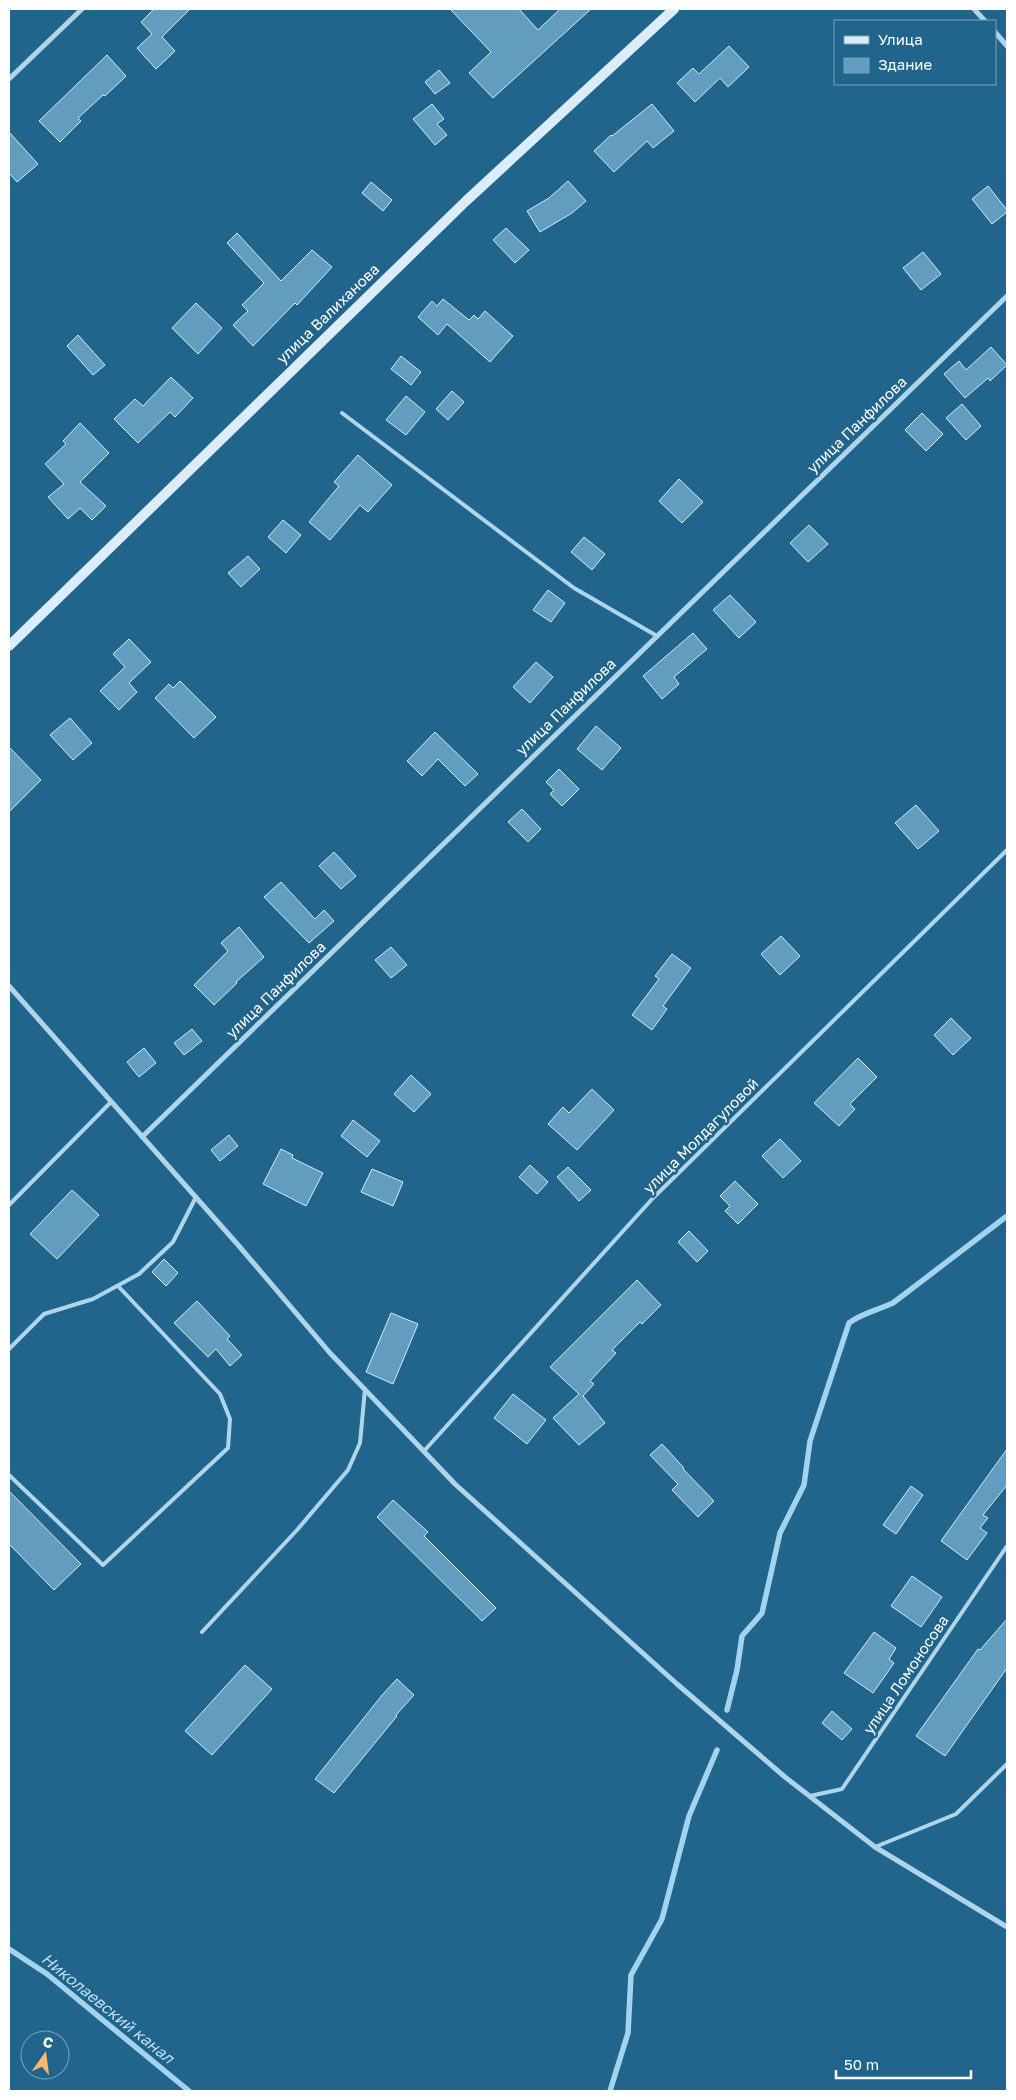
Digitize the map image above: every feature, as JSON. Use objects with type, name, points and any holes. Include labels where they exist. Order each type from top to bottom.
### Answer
[{"type":"main road","name":"улица Валиханова","points":[[9,646],[466,201],[674,9]]},
{"type":"street","points":[[9,79],[82,9]]},
{"type":"street","points":[[974,9],[984,20]]},
{"type":"street","points":[[996,33],[1007,46]]},
{"type":"street","name":"улица Панфилова","points":[[142,1136],[1007,296]]},
{"type":"street","points":[[9,986],[330,1352],[455,1484],[670,1677],[785,1777],[875,1847],[1007,1927]]},
{"type":"lane","points":[[342,413],[574,588],[657,636]]},
{"type":"lane","name":"улица Молдагуловой","points":[[424,1451],[653,1198],[1007,850]]},
{"type":"lane","points":[[9,1205],[111,1102]]},
{"type":"lane","points":[[9,1349],[44,1314],[93,1299],[139,1274],[173,1242],[196,1197]]},
{"type":"lane","points":[[9,1475],[102,1565],[228,1448],[230,1419],[220,1394],[118,1286]]},
{"type":"lane","points":[[202,1632],[297,1530],[348,1470],[360,1443],[365,1388]]},
{"type":"lane","name":"улица Ломоносова","points":[[810,1796],[842,1789],[1007,1546]]},
{"type":"lane","points":[[875,1847],[956,1814],[1007,1764]]},
{"type":"building","points":[[154,9],[190,9],[162,37],[175,51],[156,69],[137,48],[152,34],[141,22]]},
{"type":"building","points":[[450,9],[519,9],[538,30],[560,9],[591,9],[493,98],[469,73],[491,52]]},
{"type":"building","points":[[729,46],[749,67],[728,87],[720,78],[695,102],[677,83],[693,68],[699,74]]},
{"type":"building","points":[[107,55],[126,76],[78,118],[81,121],[60,142],[39,121]]},
{"type":"building","points":[[439,70],[450,83],[435,94],[425,82]]},
{"type":"building","points":[[432,104],[444,119],[437,124],[447,135],[435,145],[413,119]]},
{"type":"building","points":[[652,104],[674,131],[653,148],[647,141],[614,172],[594,151],[611,135]]},
{"type":"building","points":[[9,132],[38,164],[17,182],[9,173]]},
{"type":"building","points":[[568,181],[586,201],[572,213],[540,232],[527,211],[549,198]]},
{"type":"building","points":[[371,182],[392,200],[383,211],[362,193]]},
{"type":"building","points":[[988,186],[1007,210],[992,224],[972,199]]},
{"type":"building","points":[[506,228],[529,250],[515,263],[493,240]]},
{"type":"building","points":[[237,233],[281,281],[312,250],[332,267],[297,305],[295,303],[253,346],[233,325],[248,311],[242,305],[264,283],[227,243]]},
{"type":"building","points":[[923,252],[941,274],[921,290],[903,268]]},
{"type":"building","points":[[443,299],[469,320],[474,315],[478,319],[485,311],[513,336],[490,362],[447,324],[438,335],[418,317],[432,301],[437,306]]},
{"type":"building","points":[[196,303],[222,328],[198,354],[172,328]]},
{"type":"building","points":[[78,335],[105,365],[93,375],[67,346]]},
{"type":"building","points":[[991,347],[1007,365],[990,381],[988,378],[965,398],[944,374],[959,361],[966,370]]},
{"type":"building","points":[[401,356],[421,372],[411,385],[391,369]]},
{"type":"building","points":[[171,377],[193,398],[175,417],[170,412],[138,443],[114,419],[135,399],[143,406]]},
{"type":"building","points":[[452,391],[464,402],[448,420],[436,409]]},
{"type":"building","points":[[406,396],[425,412],[406,435],[386,420]]},
{"type":"building","points":[[962,404],[981,426],[966,440],[946,418]]},
{"type":"building","points":[[922,413],[943,434],[926,451],[905,430]]},
{"type":"building","points":[[80,423],[109,453],[80,482],[106,506],[92,520],[80,508],[68,519],[48,497],[64,484],[45,464],[66,444],[63,441]]},
{"type":"building","points":[[358,455],[392,485],[368,512],[360,505],[330,540],[309,522],[339,486],[334,482]]},
{"type":"building","points":[[679,479],[703,502],[682,523],[659,501]]},
{"type":"building","points":[[283,520],[301,535],[286,553],[268,537]]},
{"type":"building","points":[[809,525],[828,544],[808,562],[790,543]]},
{"type":"building","points":[[584,537],[605,554],[592,570],[571,552]]},
{"type":"building","points":[[248,556],[260,569],[241,587],[228,573]]},
{"type":"building","points":[[548,590],[565,603],[551,622],[533,610]]},
{"type":"building","points":[[730,595],[756,622],[739,638],[713,610]]},
{"type":"building","points":[[693,633],[707,649],[674,677],[679,684],[662,699],[643,676]]},
{"type":"building","points":[[129,639],[151,662],[129,683],[137,692],[119,710],[100,691],[125,667],[113,654]]},
{"type":"building","points":[[536,662],[553,677],[530,703],[513,687]]},
{"type":"building","points":[[180,681],[216,717],[194,738],[155,698],[169,684],[173,688]]},
{"type":"building","points":[[70,718],[92,743],[73,760],[50,735]]},
{"type":"building","points":[[596,726],[621,748],[602,770],[577,749]]},
{"type":"building","points":[[435,732],[478,774],[465,786],[438,759],[422,776],[407,761]]},
{"type":"building","points":[[9,747],[41,780],[9,812]]},
{"type":"building","points":[[559,769],[579,789],[562,806],[550,794],[554,790],[546,782]]},
{"type":"building","points":[[916,805],[939,831],[918,849],[895,823]]},
{"type":"building","points":[[522,809],[541,829],[528,842],[508,822]]},
{"type":"building","points":[[334,852],[356,876],[341,889],[319,866]]},
{"type":"building","points":[[281,882],[315,919],[324,910],[334,921],[309,943],[264,897]]},
{"type":"building","points":[[239,927],[264,957],[214,1005],[194,985],[228,951],[221,943]]},
{"type":"building","points":[[781,936],[800,956],[780,975],[761,954]]},
{"type":"building","points":[[391,947],[407,965],[391,978],[375,960]]},
{"type":"building","points":[[672,954],[691,968],[663,1006],[667,1009],[652,1030],[632,1015],[659,979],[655,976]]},
{"type":"building","points":[[951,1018],[971,1038],[953,1055],[934,1035]]},
{"type":"building","points":[[192,1029],[202,1041],[184,1055],[174,1043]]},
{"type":"building","points":[[144,1048],[156,1063],[139,1077],[127,1062]]},
{"type":"building","points":[[858,1058],[877,1077],[850,1104],[855,1109],[839,1126],[814,1103]]},
{"type":"building","points":[[411,1075],[431,1094],[414,1112],[394,1094]]},
{"type":"building","points":[[592,1089],[614,1110],[577,1150],[548,1124],[563,1107],[569,1113]]},
{"type":"building","points":[[353,1120],[380,1141],[367,1157],[341,1136]]},
{"type":"building","points":[[229,1135],[238,1146],[220,1161],[211,1150]]},
{"type":"building","points":[[780,1139],[801,1161],[783,1178],[762,1156]]},
{"type":"building","points":[[281,1149],[293,1155],[292,1158],[323,1173],[306,1206],[263,1184]]},
{"type":"building","points":[[530,1165],[548,1182],[537,1194],[519,1177]]},
{"type":"building","points":[[568,1167],[591,1190],[579,1201],[557,1177]]},
{"type":"building","points":[[372,1169],[403,1182],[393,1206],[361,1192]]},
{"type":"building","points":[[735,1181],[758,1204],[738,1224],[725,1211],[730,1206],[720,1196]]},
{"type":"building","points":[[72,1190],[99,1215],[57,1259],[30,1234]]},
{"type":"building","points":[[689,1231],[708,1251],[697,1262],[678,1242]]},
{"type":"building","points":[[164,1259],[178,1273],[166,1286],[152,1272]]},
{"type":"building","points":[[637,1280],[661,1305],[642,1324],[640,1322],[612,1350],[616,1353],[590,1381],[594,1384],[583,1396],[605,1423],[579,1445],[553,1418],[579,1394],[550,1367]]},
{"type":"building","points":[[197,1301],[230,1336],[227,1339],[242,1355],[230,1366],[216,1349],[208,1357],[174,1323]]},
{"type":"building","points":[[391,1313],[418,1324],[393,1384],[366,1372]]},
{"type":"building","points":[[513,1394],[546,1420],[527,1444],[494,1418]]},
{"type":"building","points":[[662,1444],[714,1501],[698,1517],[672,1490],[678,1484],[650,1455]]},
{"type":"building","points":[[1007,1449],[1007,1485],[983,1515],[988,1518],[980,1528],[987,1533],[967,1560],[941,1541]]},
{"type":"building","points":[[911,1486],[923,1495],[896,1534],[883,1525]]},
{"type":"building","points":[[9,1491],[81,1564],[54,1590],[9,1544]]},
{"type":"building","points":[[393,1500],[428,1532],[424,1536],[496,1608],[482,1621],[377,1517]]},
{"type":"building","points":[[912,1576],[942,1597],[921,1627],[891,1606]]},
{"type":"building","points":[[1007,1619],[1007,1668],[945,1756],[916,1736],[978,1649],[980,1650]]},
{"type":"building","points":[[874,1632],[896,1648],[889,1659],[894,1663],[873,1693],[844,1673]]},
{"type":"building","points":[[245,1665],[272,1689],[212,1755],[185,1731]]},
{"type":"building","points":[[397,1679],[414,1695],[334,1793],[315,1779]]},
{"type":"building","points":[[832,1711],[852,1729],[842,1740],[822,1723]]},
{"type":"waterway","points":[[727,1710],[737,1670],[742,1636],[762,1613],[780,1533],[804,1485],[810,1441],[849,1323],[865,1314],[893,1303],[1007,1216]]},
{"type":"waterway","points":[[610,2091],[628,2033],[631,1975],[662,1919],[689,1816],[717,1750]]},
{"type":"waterway","name":"Николаевский канал","points":[[9,1949],[47,1974],[189,2091]]}]
